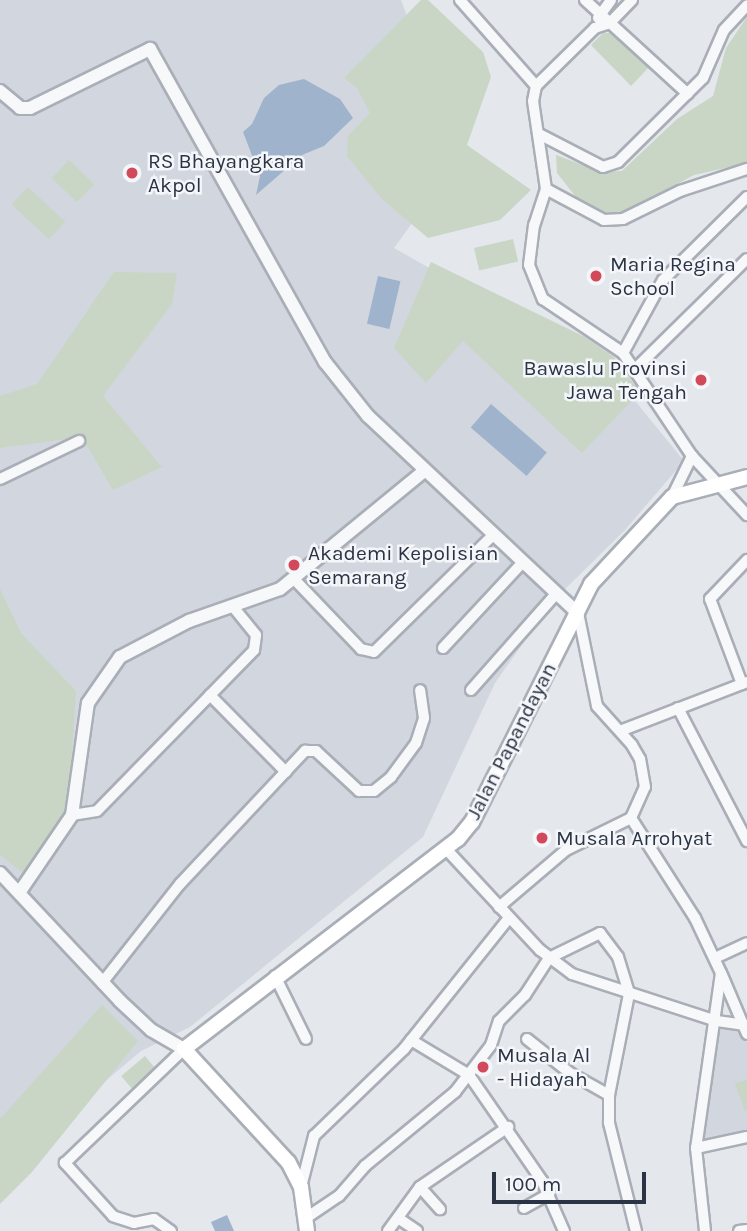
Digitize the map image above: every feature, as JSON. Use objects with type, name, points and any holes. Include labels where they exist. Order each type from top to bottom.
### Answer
[{"type":"main road","points":[[672,496],[747,477]]},
{"type":"main road","name":"Jalan Papandayan","points":[[184,1049],[275,976],[447,850],[472,822],[591,584],[672,496]]},
{"type":"main road","points":[[184,1049],[288,1162],[301,1187],[306,1224]]},
{"type":"street","points":[[460,0],[536,86]]},
{"type":"street","points":[[585,0],[688,94]]},
{"type":"street","points":[[595,28],[599,13],[611,0]]},
{"type":"street","points":[[632,0],[610,23],[595,28],[536,86],[533,102],[540,134],[546,189],[534,225],[529,265],[533,282],[544,299],[623,353],[692,456],[716,486],[747,515]]},
{"type":"street","points":[[540,134],[603,167],[628,154],[688,94],[713,64],[724,30],[747,5]]},
{"type":"street","points":[[0,91],[20,107],[30,108],[150,49],[325,362],[361,409],[578,613],[597,706],[620,731],[640,759],[645,787],[631,818],[566,850],[499,907]]},
{"type":"street","points":[[546,189],[604,220],[623,219],[680,191],[747,169]]},
{"type":"street","points":[[623,353],[663,280],[747,197]]},
{"type":"street","points":[[634,370],[747,259]]},
{"type":"street","points":[[0,479],[79,441]]},
{"type":"street","points":[[672,496],[692,456]]},
{"type":"street","points":[[19,893],[72,815],[82,725],[88,703],[120,657],[148,639],[234,608],[294,579],[424,471]]},
{"type":"street","points":[[294,579],[361,649],[374,652],[493,535]]},
{"type":"street","points":[[620,731],[744,683],[710,599],[747,560]]},
{"type":"street","points":[[443,648],[523,562]]},
{"type":"street","points":[[471,691],[556,594]]},
{"type":"street","points":[[72,815],[97,811],[258,643],[234,608]]},
{"type":"street","points":[[102,983],[180,884],[312,748],[351,787],[374,792],[391,777],[416,743],[424,718],[420,690]]},
{"type":"street","points":[[210,695],[286,772]]},
{"type":"street","points":[[678,708],[747,841]]},
{"type":"street","points":[[631,818],[715,958],[746,1028]]},
{"type":"street","points":[[447,850],[508,919],[549,958],[572,974],[629,994],[746,1028]]},
{"type":"street","points":[[0,873],[102,983],[150,1030],[184,1049]]},
{"type":"street","points":[[301,1187],[314,1136],[411,1040],[508,919]]},
{"type":"street","points":[[306,1224],[339,1196],[365,1166],[428,1116],[469,1075],[491,1045],[499,1021],[525,995],[549,958],[603,933],[618,957],[629,994],[609,1095],[609,1123],[636,1231]]},
{"type":"street","points":[[715,958],[747,943]]},
{"type":"street","points":[[705,1231],[696,1148],[717,1021],[721,973]]},
{"type":"street","points":[[275,976],[306,1039]]},
{"type":"street","points":[[527,1039],[570,1073],[609,1095]]},
{"type":"street","points":[[411,1040],[469,1075],[508,1127],[549,1194],[564,1231]]},
{"type":"street","name":"Jalan Papandayan","points":[[124,1222],[97,1203],[65,1163],[184,1049]]},
{"type":"street","points":[[388,1231],[420,1187],[508,1127]]},
{"type":"street","points":[[696,1148],[747,1137]]},
{"type":"street","points":[[420,1187],[440,1209]]},
{"type":"street","points":[[524,1208],[549,1194]]},
{"type":"street","points":[[398,1218],[416,1231]]},
{"type":"street","points":[[124,1222],[154,1219],[171,1231]]},
{"type":"street","points":[[124,1222],[133,1231]]},
{"type":"street","points":[[739,1231],[747,1230]]},
{"type":"shaded area","name":"Akademi Kepolisian Semarang","points":[[0,0],[401,0],[417,43],[415,219],[394,248],[610,370],[684,461],[625,530],[553,601],[495,683],[423,837],[190,1027],[141,1051],[0,1170]]},
{"type":"shaded area","points":[[717,1023],[741,1027],[747,1043],[747,1141],[699,1152]]},
{"type":"green space","points":[[421,0],[428,0],[483,52],[491,77],[467,145],[531,190],[500,220],[428,238],[382,199],[347,156],[348,136],[370,113],[357,88],[344,78]]},
{"type":"green space","points":[[747,17],[747,163],[694,175],[617,216],[604,216],[579,201],[557,173],[556,155],[601,172],[622,171],[677,119],[713,96],[726,48]]},
{"type":"green space","points":[[603,33],[614,33],[649,67],[631,86],[591,45]]},
{"type":"green space","points":[[69,160],[94,184],[77,202],[52,178]]},
{"type":"green space","points":[[28,187],[65,222],[49,239],[12,205]]},
{"type":"green space","points":[[513,239],[518,261],[479,270],[474,248]]},
{"type":"green space","points":[[431,262],[585,337],[614,357],[640,392],[582,453],[463,341],[426,383],[394,348]]},
{"type":"green space","points":[[114,272],[177,273],[172,304],[103,396],[162,467],[113,490],[82,437],[0,448],[0,396],[37,384]]},
{"type":"green space","points":[[0,589],[21,633],[76,691],[68,813],[23,873],[0,855]]},
{"type":"green space","points":[[102,1005],[138,1041],[32,1172],[0,1204],[0,1119]]},
{"type":"green space","points":[[145,1056],[155,1068],[132,1088],[121,1076]]},
{"type":"green space","points":[[747,1079],[747,1110],[745,1111],[735,1084]]},
{"type":"water","points":[[304,79],[340,99],[353,118],[324,146],[302,155],[256,195],[260,176],[243,132],[252,124],[264,98],[279,85]]},
{"type":"water","points":[[378,276],[400,281],[389,329],[367,324]]},
{"type":"water","points":[[491,404],[547,453],[527,476],[471,427]]},
{"type":"water","points":[[227,1215],[234,1231],[215,1231],[211,1222]]},
{"type":"place","name":"RS Bhayangkara Akpol","points":[[132,173]]},
{"type":"place","name":"Maria Regina School","points":[[596,276]]},
{"type":"place","name":"Bawaslu Provinsi Jawa Tengah","points":[[701,380]]},
{"type":"place","name":"Akademi Kepolisian Semarang","points":[[294,565]]},
{"type":"place","name":"Musala Arrohyat","points":[[542,838]]},
{"type":"place","name":"Musala Al - Hidayah","points":[[483,1067]]}]
